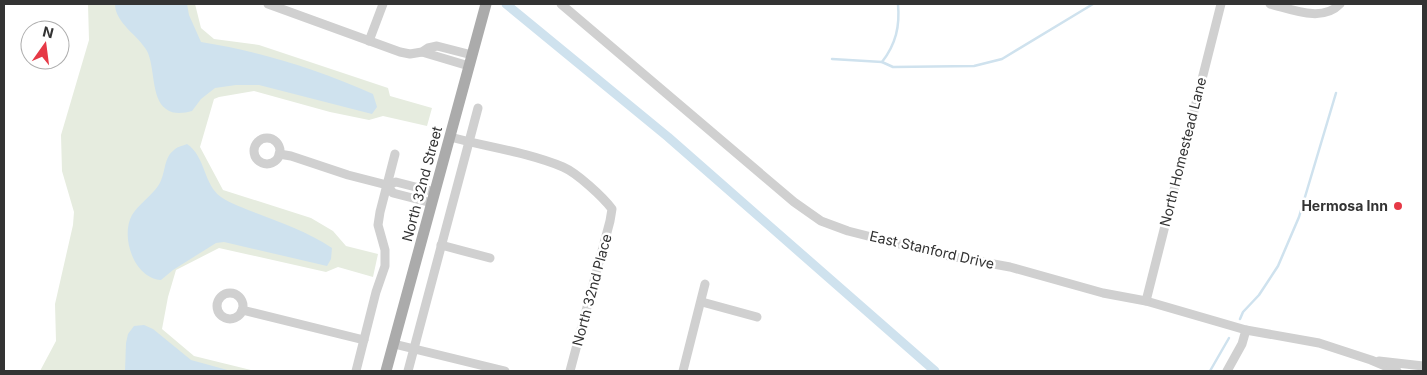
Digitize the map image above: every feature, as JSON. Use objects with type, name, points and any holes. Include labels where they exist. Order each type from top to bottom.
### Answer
[{"type":"main road","name":"North 32nd Street","points":[[386,371],[484,8]]},
{"type":"street","points":[[268,4],[400,52],[410,54],[422,52],[470,61]]},
{"type":"street","points":[[369,41],[383,4]]},
{"type":"street","name":"East Stanford Drive","points":[[561,4],[786,196],[821,221],[848,231],[939,254],[1010,267],[1095,291],[1146,301],[1246,330],[1319,344],[1371,360],[1397,371]]},
{"type":"street","name":"North Homestead Lane","points":[[1146,301],[1221,4]]},
{"type":"street","points":[[1270,4],[1310,14],[1326,13],[1340,4]]},
{"type":"street","points":[[408,371],[478,108]]},
{"type":"street","points":[[450,137],[469,142]]},
{"type":"street","name":"North 32nd Place","points":[[469,142],[539,158],[565,168],[597,192],[612,210],[570,371]]},
{"type":"street","points":[[279,154],[387,185],[396,182],[406,184],[434,198]]},
{"type":"street","points":[[356,371],[376,292],[385,266],[385,250],[378,225],[395,154]]},
{"type":"street","points":[[403,195],[406,184]]},
{"type":"street","points":[[387,185],[393,193],[434,198]]},
{"type":"street","points":[[441,245],[490,258]]},
{"type":"street","points":[[683,371],[702,302],[705,284]]},
{"type":"street","points":[[702,302],[757,316]]},
{"type":"street","points":[[242,310],[364,340]]},
{"type":"street","points":[[1227,371],[1242,344],[1246,330]]},
{"type":"street","points":[[394,344],[504,371]]},
{"type":"street","name":"East Stanford Drive","points":[[1371,360],[1423,366]]},
{"type":"street","points":[[1420,371],[1423,366]]},
{"type":"shaded area","points":[[88,4],[195,4],[201,28],[214,39],[259,45],[388,88],[390,96],[432,108],[427,126],[383,116],[369,120],[330,112],[254,91],[214,99],[200,147],[223,190],[311,218],[333,231],[346,246],[378,254],[373,277],[338,267],[326,272],[219,248],[176,270],[168,297],[162,329],[194,356],[255,371],[40,371],[56,341],[55,304],[73,225],[74,212],[62,171],[61,135],[89,40]]},
{"type":"water","points":[[115,4],[187,4],[189,15],[201,42],[268,56],[331,77],[373,94],[377,107],[372,114],[259,85],[236,85],[215,88],[201,99],[192,111],[179,113],[169,111],[161,104],[158,98],[147,51],[123,23],[116,11]]},
{"type":"water","points":[[187,144],[198,156],[215,192],[229,202],[285,224],[323,242],[332,248],[331,259],[327,266],[224,242],[216,243],[173,270],[161,280],[152,278],[143,272],[132,255],[129,245],[129,224],[132,215],[161,182],[170,154],[176,148]]},
{"type":"water","points":[[144,325],[153,329],[191,360],[231,371],[125,371],[128,334],[134,326]]},
{"type":"waterway","points":[[506,4],[668,137],[935,371]]},
{"type":"waterway","points":[[882,62],[894,42],[898,20],[898,4]]},
{"type":"waterway","points":[[832,59],[882,62],[893,67],[974,66],[1002,59],[1093,4]]},
{"type":"waterway","points":[[1240,319],[1243,312],[1259,295],[1278,266],[1299,217],[1336,93]]},
{"type":"waterway","points":[[1210,371],[1229,338]]},
{"type":"place","name":"Hermosa Inn","points":[[1398,206]]}]
